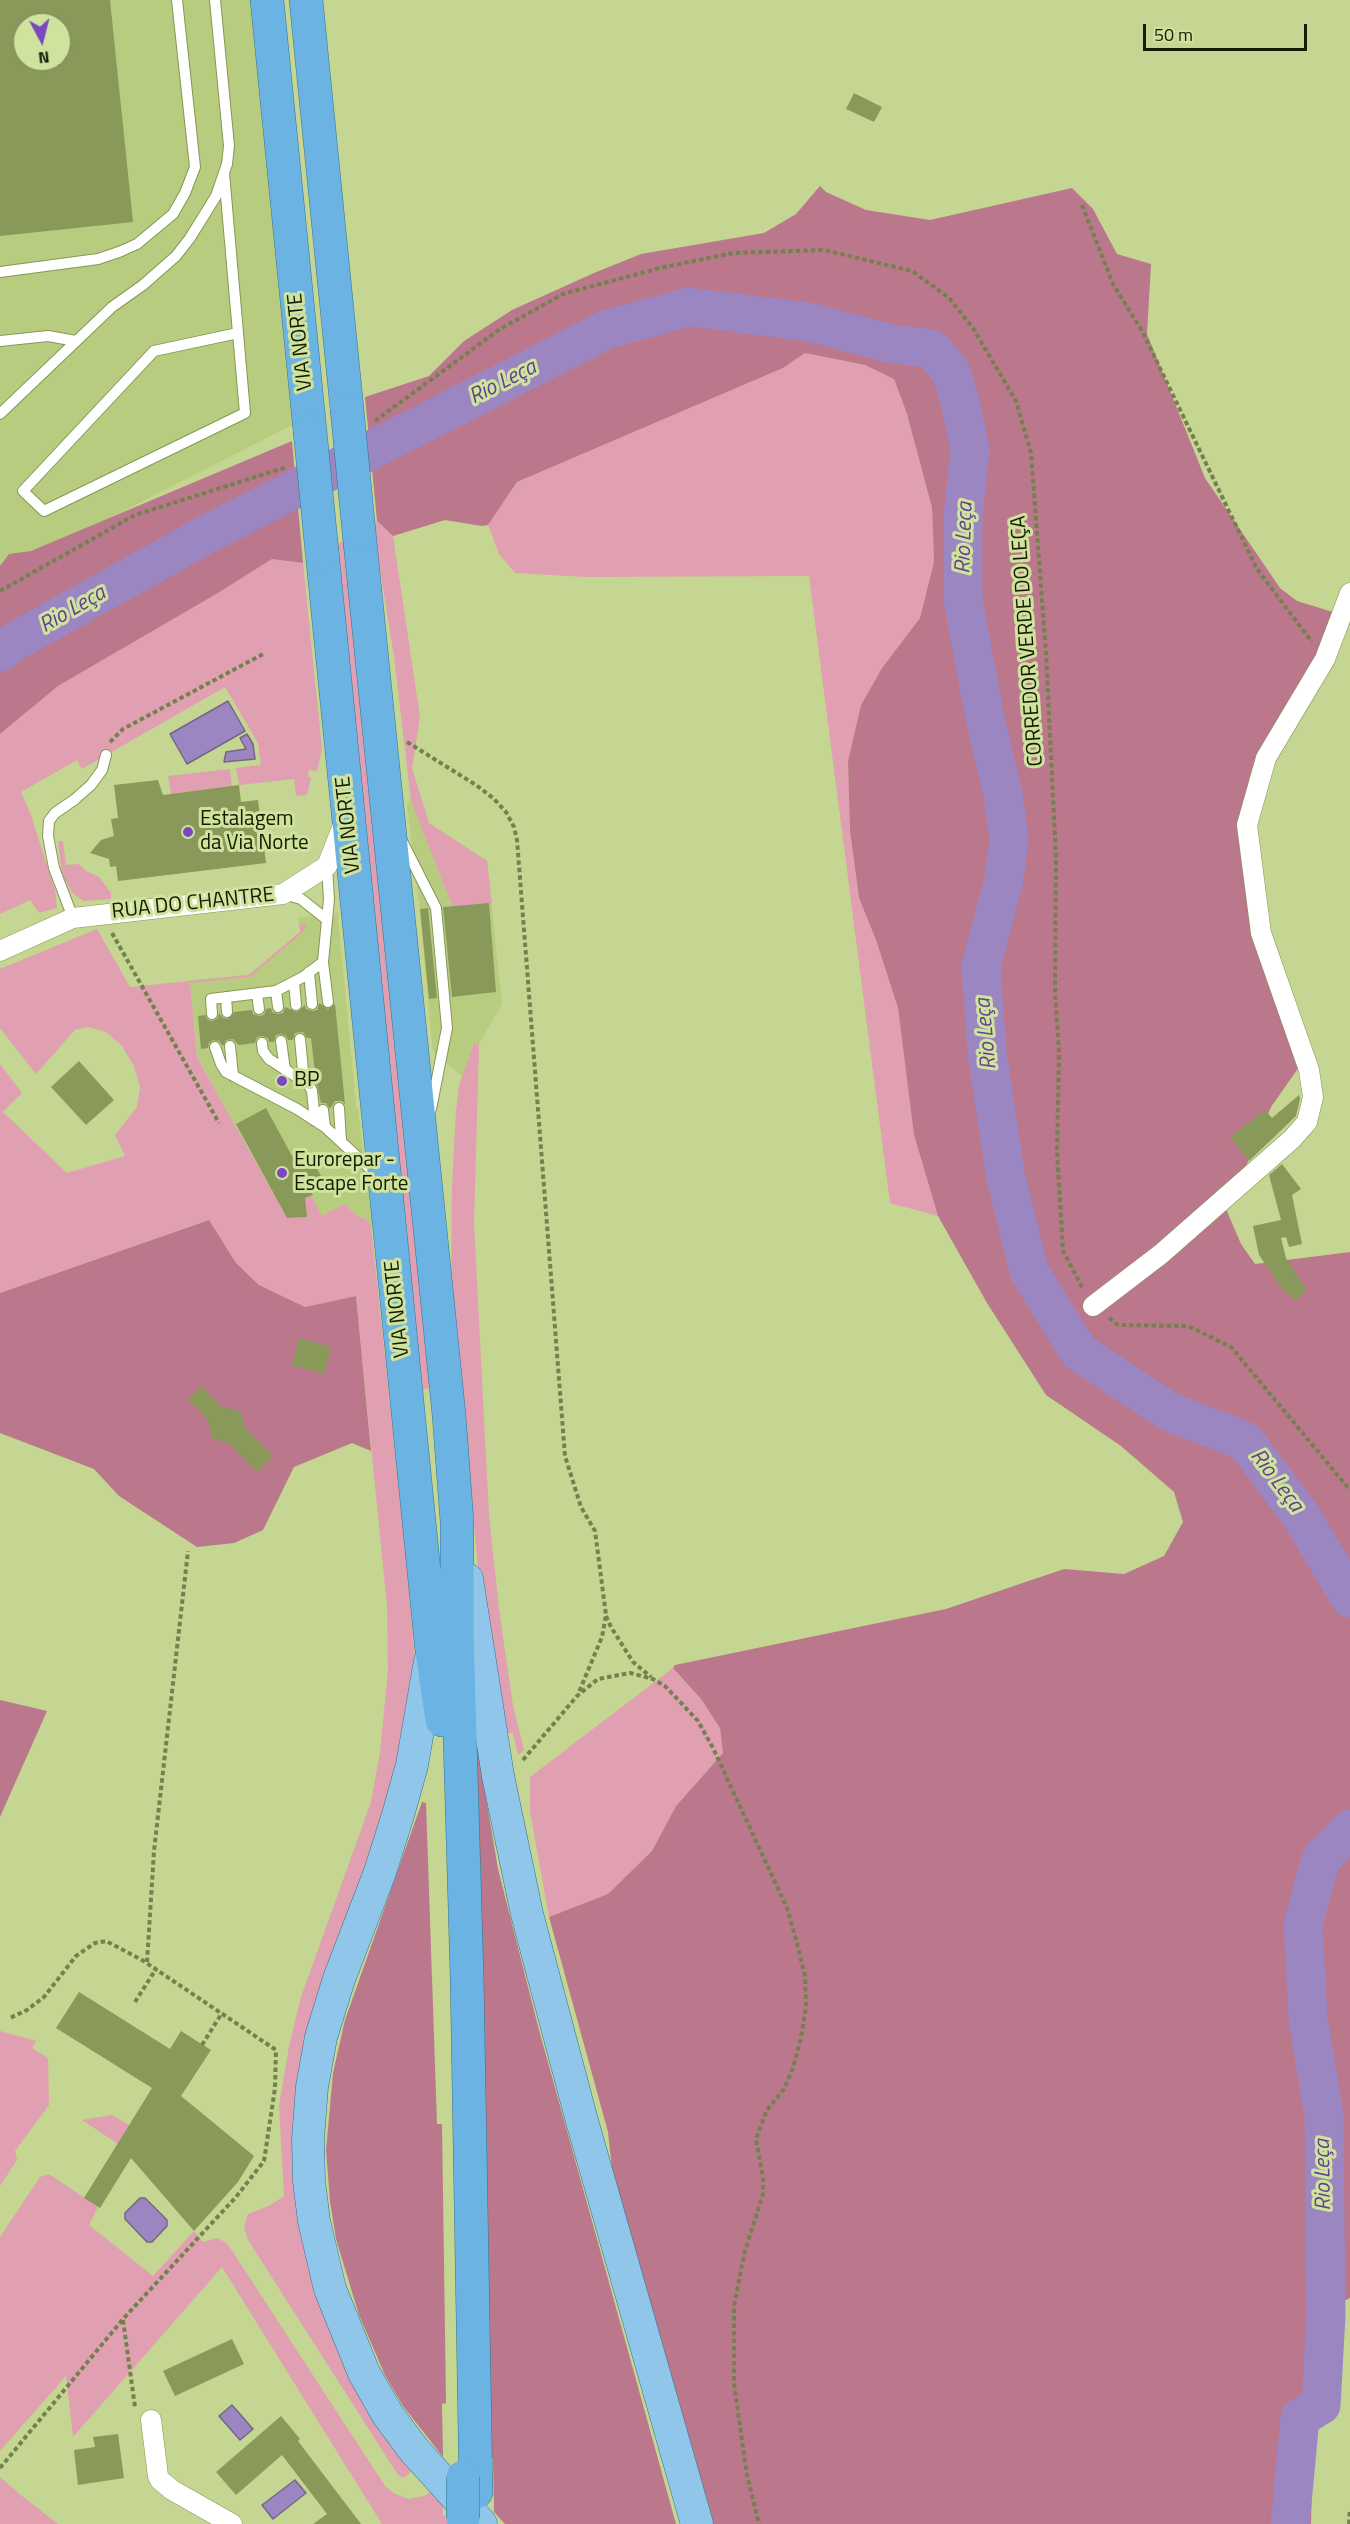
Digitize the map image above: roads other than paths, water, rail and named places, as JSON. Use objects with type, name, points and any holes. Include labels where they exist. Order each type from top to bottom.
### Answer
[{"type":"highway","name":"VIA NORTE","points":[[267,0],[432,1651],[443,1726],[470,2510]]},
{"type":"highway","name":"VIA NORTE","points":[[306,0],[359,416],[359,532],[457,1522],[457,1636],[467,1978],[470,2510]]},
{"type":"main road","points":[[457,1522],[501,1792],[524,1903],[549,2002],[697,2524]]},
{"type":"main road","points":[[432,1651],[411,1765],[398,1815],[380,1872],[339,1979],[321,2037],[312,2087],[308,2139],[309,2181],[314,2221],[330,2289],[351,2346],[364,2373],[388,2415],[414,2450],[470,2510]]},
{"type":"street","points":[[1093,1306],[1161,1254],[1292,1139],[1307,1122],[1313,1097],[1308,1070],[1261,933],[1247,825],[1266,758],[1325,659],[1350,593]]},
{"type":"street","points":[[327,866],[348,812]]},
{"type":"street","name":"RUA DO CHANTRE","points":[[0,951],[73,918],[283,894],[327,866]]},
{"type":"street","points":[[152,2420],[160,2480],[172,2490],[232,2524]]},
{"type":"lane","points":[[0,272],[98,259],[119,252],[137,244],[172,214],[185,193],[195,167],[177,0]]},
{"type":"lane","points":[[0,414],[112,307],[143,285],[176,256],[216,196],[224,173],[228,146],[215,0]]},
{"type":"lane","points":[[224,173],[238,333],[245,413],[44,511],[23,491],[154,351],[238,333]]},
{"type":"lane","points":[[0,341],[48,336],[76,341]]},
{"type":"lane","points":[[73,918],[54,868],[48,836],[49,822],[55,813],[74,801],[91,785],[102,770],[106,755]]},
{"type":"lane","points":[[327,866],[329,899],[323,962],[328,1002]]},
{"type":"lane","points":[[283,894],[302,900],[326,918]]},
{"type":"lane","points":[[212,1014],[211,999],[276,991],[323,962]]},
{"type":"lane","points":[[309,972],[312,1004]]},
{"type":"lane","points":[[294,982],[297,1005]]},
{"type":"lane","points":[[276,991],[278,1007]]},
{"type":"lane","points":[[257,994],[259,1009]]},
{"type":"lane","points":[[226,997],[227,1012]]},
{"type":"lane","points":[[300,1039],[304,1081]]},
{"type":"lane","points":[[281,1041],[285,1070]]},
{"type":"lane","points":[[262,1043],[263,1051],[269,1059],[304,1081],[312,1091],[320,1124]]},
{"type":"lane","points":[[230,1046],[232,1076]]},
{"type":"lane","points":[[215,1047],[220,1064],[232,1076],[320,1124],[341,1140],[385,1183]]},
{"type":"lane","points":[[339,1108],[341,1140]]},
{"type":"lane","points":[[320,1124],[323,1110]]},
{"type":"waterway","name":"Rio Leça","points":[[0,652],[10,644],[207,534],[608,329],[689,307],[809,322],[893,344],[932,349],[951,372],[970,449],[963,518],[963,600],[986,723],[1003,795],[1009,839],[1004,880],[981,966],[987,1053],[1005,1173],[1029,1271],[1079,1352],[1170,1412],[1245,1441],[1301,1516],[1350,1598]]},
{"type":"waterway","name":"Rio Leça","points":[[1290,2524],[1300,2418],[1321,2405],[1326,2316],[1324,2116],[1308,2018],[1303,1924],[1321,1859],[1350,1829]]},
{"type":"place","name":"Estalagem da Via Norte","points":[[188,832]]},
{"type":"place","name":"BP","points":[[282,1081]]},
{"type":"place","name":"Eurorepar - Escape Forte","points":[[282,1173]]}]
